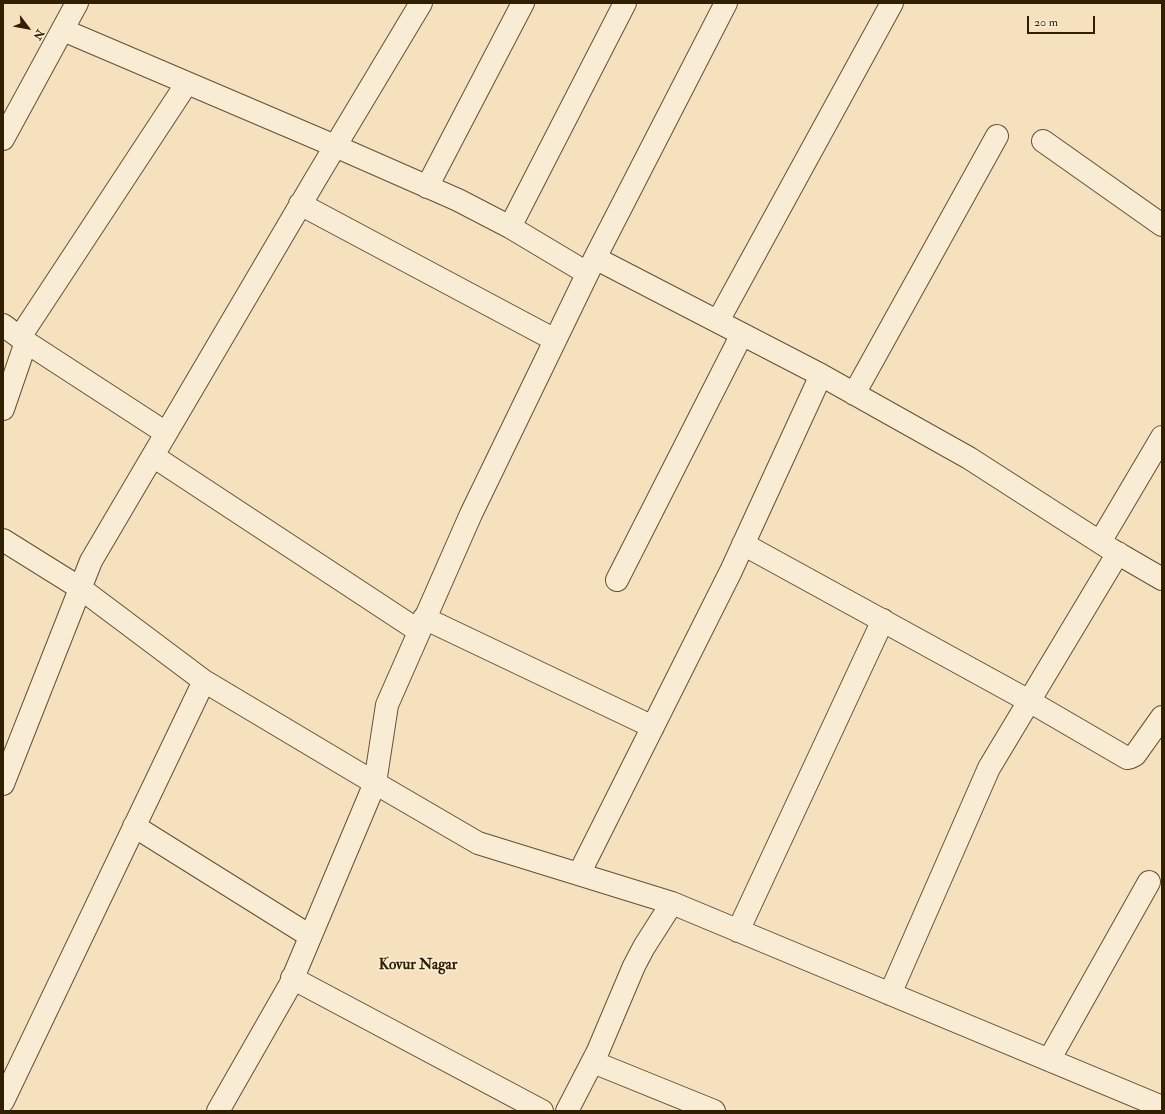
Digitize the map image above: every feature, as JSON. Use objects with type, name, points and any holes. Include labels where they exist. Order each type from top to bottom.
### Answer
[{"type":"street","points":[[3,139],[77,3]]},
{"type":"street","points":[[427,187],[523,3]]},
{"type":"street","points":[[510,227],[625,3]]},
{"type":"street","points":[[218,1111],[292,978],[310,936],[374,783],[386,704],[471,514],[591,265],[726,3]]},
{"type":"street","points":[[718,321],[892,3]]},
{"type":"street","points":[[3,784],[91,561],[335,146],[416,5]]},
{"type":"street","points":[[63,30],[458,200],[510,227],[591,265],[718,321],[821,375],[969,458],[1100,542],[1162,579]]},
{"type":"street","points":[[3,409],[16,335],[187,83]]},
{"type":"street","points":[[854,394],[997,136]]},
{"type":"street","points":[[1043,141],[1162,225]]},
{"type":"street","points":[[300,204],[555,340]]},
{"type":"street","points":[[617,580],[742,334]]},
{"type":"street","points":[[16,335],[166,433]]},
{"type":"street","points":[[579,874],[743,544],[821,375]]},
{"type":"street","points":[[1100,542],[1162,437]]},
{"type":"street","points":[[153,456],[422,625],[653,727]]},
{"type":"street","points":[[3,540],[80,588],[204,681],[374,783],[478,843],[672,903],[1162,1107]]},
{"type":"street","points":[[743,544],[1029,701],[1127,758],[1131,758],[1136,755],[1162,717]]},
{"type":"street","points":[[890,994],[989,768],[1118,553]]},
{"type":"street","points":[[738,931],[883,620]]},
{"type":"street","points":[[3,1101],[204,681]]},
{"type":"street","points":[[134,826],[310,936]]},
{"type":"street","points":[[1049,1060],[1149,882]]},
{"type":"street","points":[[567,1111],[592,1062],[634,966],[644,947],[672,903]]},
{"type":"street","points":[[292,978],[542,1111]]},
{"type":"street","points":[[592,1062],[714,1111]]},
{"type":"district","name":"Kovur Nagar","points":[[418,966]]}]
